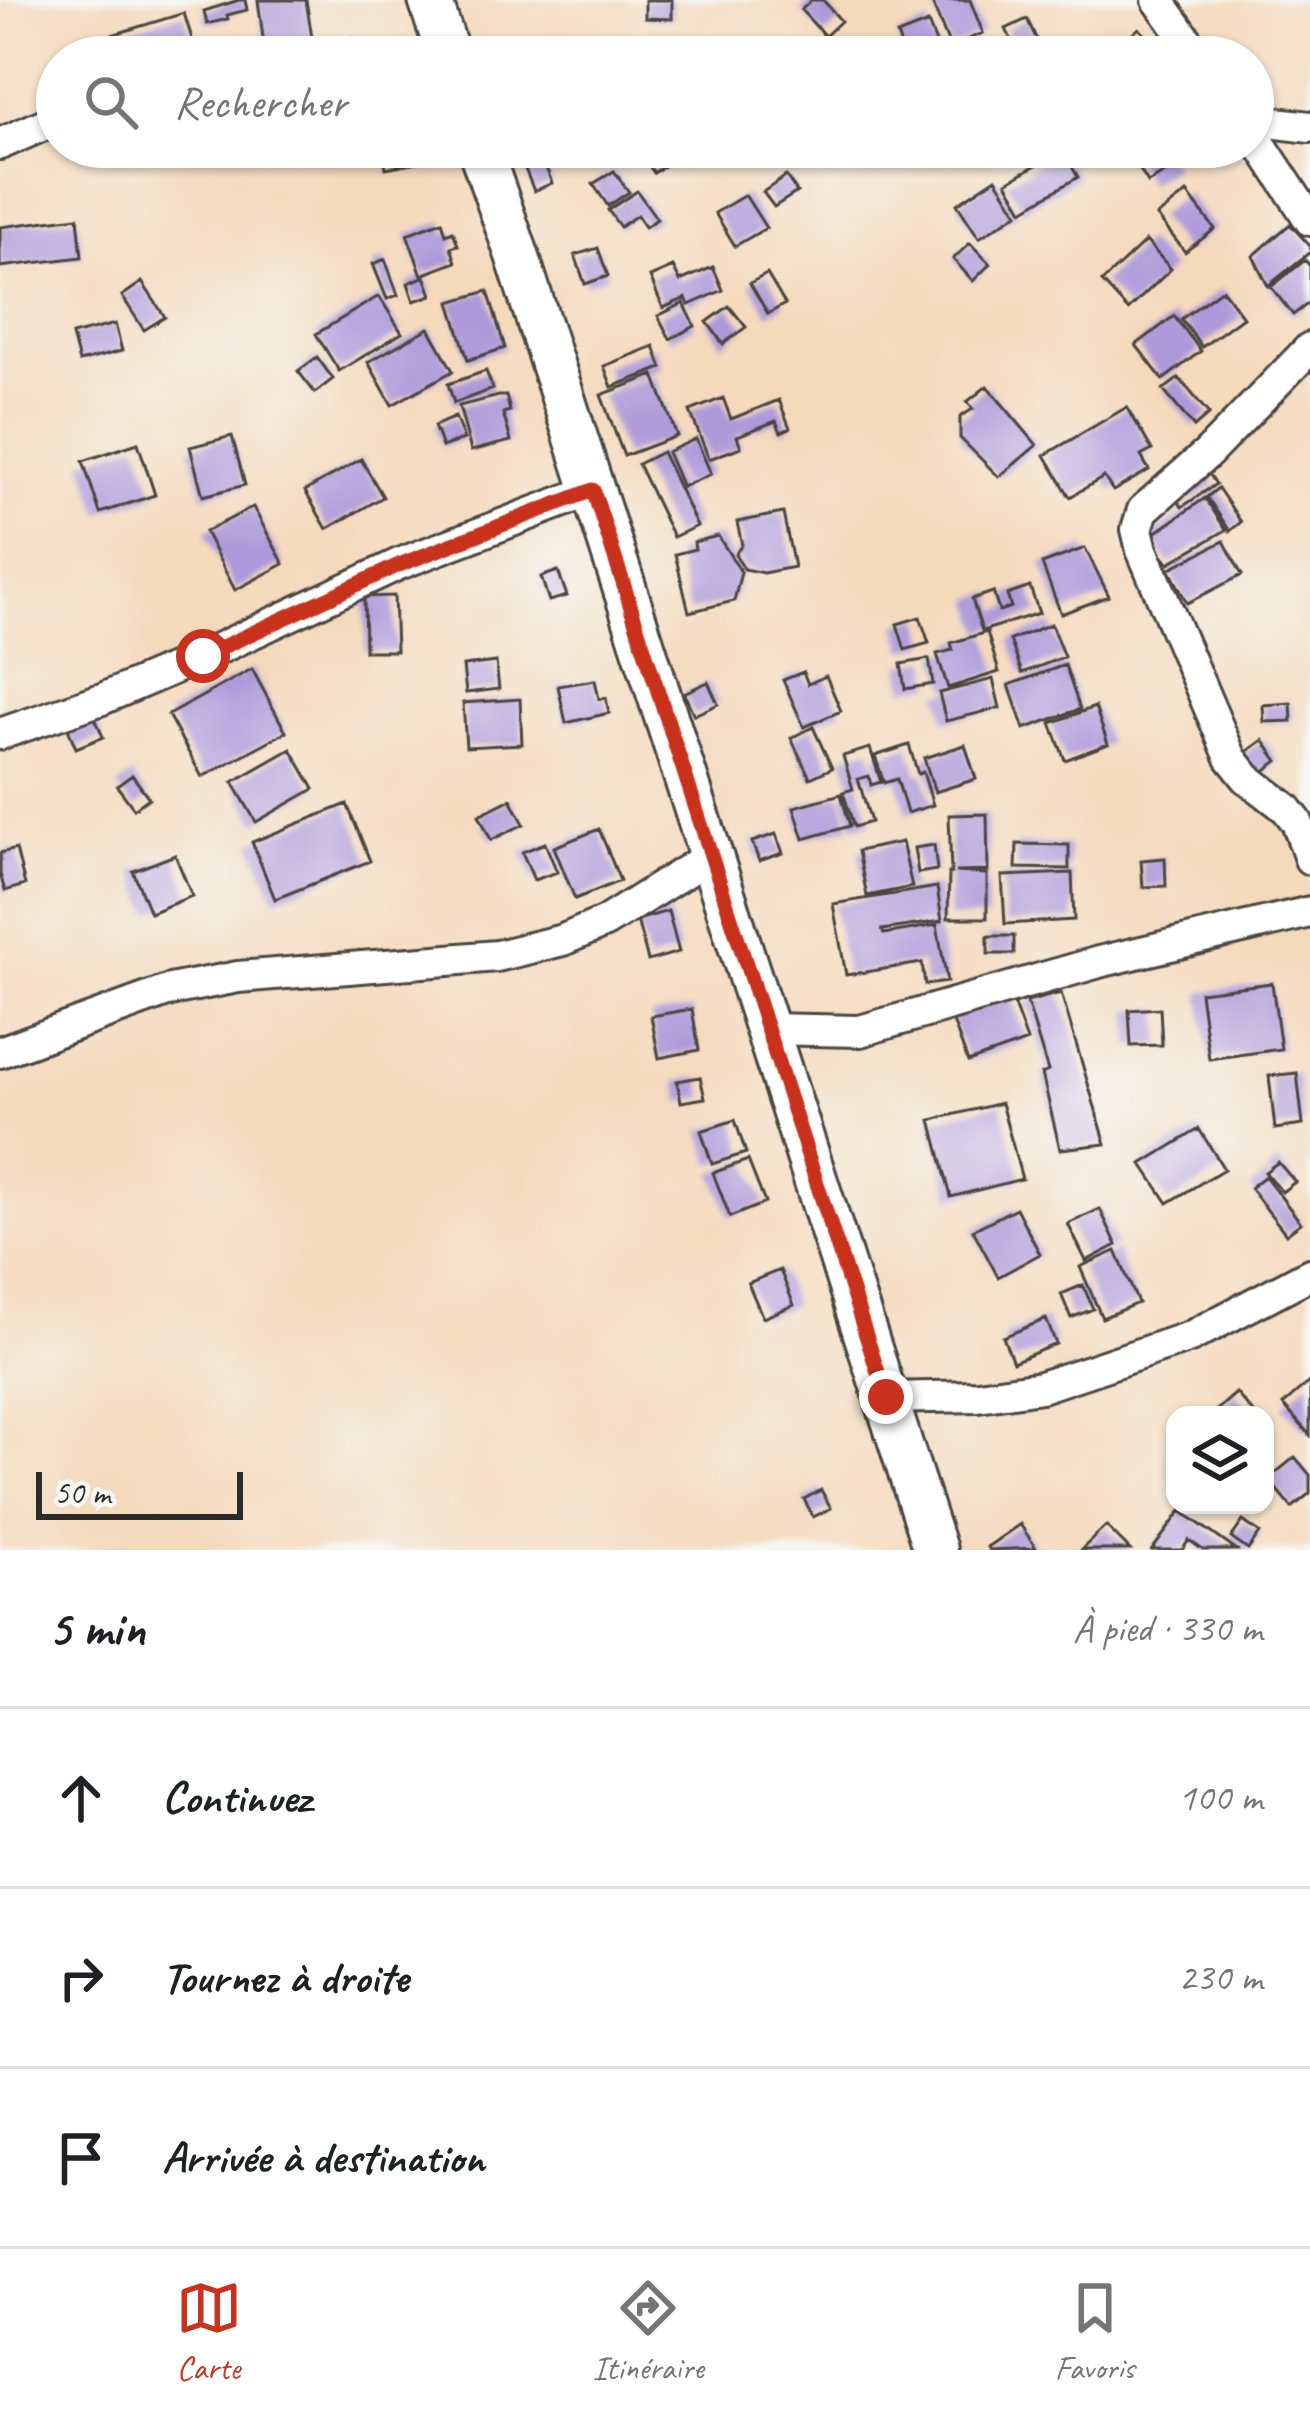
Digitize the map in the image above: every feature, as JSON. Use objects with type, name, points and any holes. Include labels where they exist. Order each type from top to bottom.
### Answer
[{"type":"main road","points":[[430,0],[441,36]]},
{"type":"main road","points":[[486,168],[935,1550]]},
{"type":"street","points":[[1158,0],[1184,36]]},
{"type":"street","points":[[1274,123],[1310,127]]},
{"type":"street","points":[[0,144],[36,128]]},
{"type":"street","points":[[1274,165],[1310,220]]},
{"type":"street","points":[[1310,348],[1208,453],[1143,510],[1137,529],[1231,758],[1298,822],[1310,860]]},
{"type":"street","points":[[0,734],[102,699],[399,565],[593,490]]},
{"type":"street","points":[[0,1052],[170,990],[238,976],[497,956],[563,940],[605,922],[710,856]]},
{"type":"street","points":[[766,1029],[860,1031],[1099,962],[1310,912]]},
{"type":"street","points":[[886,1397],[978,1396],[1041,1388],[1190,1337],[1310,1274]]},
{"type":"building","points":[[245,0],[247,10],[207,24],[204,11]]},
{"type":"building","points":[[258,0],[306,0],[312,36],[263,36]]},
{"type":"building","points":[[645,0],[672,0],[672,19],[645,18]]},
{"type":"building","points":[[812,0],[823,0],[841,21],[825,36],[801,10]]},
{"type":"building","points":[[931,0],[970,0],[983,33],[946,36]]},
{"type":"building","points":[[184,13],[191,36],[108,36]]},
{"type":"building","points":[[1027,19],[1035,36],[1010,36],[1006,29]]},
{"type":"building","points":[[928,23],[933,36],[897,36]]},
{"type":"building","points":[[525,168],[546,168],[552,183],[534,191]]},
{"type":"building","points":[[1031,168],[1073,168],[1078,177],[1023,210],[1007,182]]},
{"type":"building","points":[[1139,168],[1173,168],[1148,183]]},
{"type":"building","points":[[614,171],[629,192],[608,206],[593,184]]},
{"type":"building","points":[[786,176],[797,192],[774,207],[763,192]]},
{"type":"building","points":[[996,178],[1018,213],[979,238],[957,204]]},
{"type":"building","points":[[637,191],[657,219],[645,227],[637,215],[620,227],[608,210]]},
{"type":"building","points":[[1187,193],[1215,229],[1185,252],[1157,216]]},
{"type":"building","points":[[745,195],[766,228],[735,246],[715,213]]},
{"type":"building","points":[[78,217],[82,257],[0,267],[0,227]]},
{"type":"building","points":[[442,221],[446,234],[453,231],[458,245],[451,247],[456,262],[422,275],[407,234]]},
{"type":"building","points":[[1290,224],[1310,252],[1268,286],[1253,256]]},
{"type":"building","points":[[1146,241],[1171,269],[1128,310],[1102,282]]},
{"type":"building","points":[[970,243],[990,264],[973,281],[953,259]]},
{"type":"building","points":[[598,248],[608,276],[585,284],[575,255]]},
{"type":"building","points":[[385,259],[398,295],[387,299],[373,264]]},
{"type":"building","points":[[1305,260],[1310,266],[1310,302],[1293,315],[1271,287]]},
{"type":"building","points":[[673,267],[680,281],[713,267],[723,290],[689,305],[686,298],[663,308],[650,277]]},
{"type":"building","points":[[767,274],[785,304],[768,314],[750,283]]},
{"type":"building","points":[[425,276],[432,295],[414,301],[408,283]]},
{"type":"building","points":[[142,282],[165,317],[144,330],[122,296]]},
{"type":"building","points":[[1222,289],[1243,317],[1202,347],[1181,319]]},
{"type":"building","points":[[488,291],[505,348],[468,360],[450,302]]},
{"type":"building","points":[[379,296],[402,333],[339,371],[316,334]]},
{"type":"building","points":[[684,303],[695,326],[670,339],[658,316]]},
{"type":"building","points":[[729,306],[746,327],[723,344],[707,322]]},
{"type":"building","points":[[1174,316],[1201,351],[1163,380],[1136,345]]},
{"type":"building","points":[[115,324],[122,351],[79,362],[72,335]]},
{"type":"building","points":[[429,328],[453,371],[392,405],[368,362]]},
{"type":"building","points":[[654,346],[662,368],[612,387],[604,366]]},
{"type":"building","points":[[317,357],[333,379],[315,393],[298,371]]},
{"type":"building","points":[[486,371],[493,389],[454,403],[448,384]]},
{"type":"building","points":[[654,375],[677,436],[624,456],[601,395]]},
{"type":"building","points":[[1179,378],[1209,414],[1194,427],[1163,390]]},
{"type":"building","points":[[987,386],[1037,445],[999,477],[960,438],[960,417],[973,409],[967,402]]},
{"type":"building","points":[[506,396],[510,411],[503,413],[511,441],[471,451],[459,406]]},
{"type":"building","points":[[723,398],[731,419],[779,400],[790,428],[781,432],[776,421],[737,436],[741,447],[709,459],[690,411]]},
{"type":"building","points":[[1127,407],[1152,450],[1141,456],[1149,470],[1113,491],[1104,477],[1070,497],[1045,455]]},
{"type":"building","points":[[455,417],[464,439],[442,447],[434,426]]},
{"type":"building","points":[[232,436],[245,485],[203,496],[190,447]]},
{"type":"building","points":[[696,439],[711,474],[682,487],[667,452]]},
{"type":"building","points":[[138,443],[155,495],[100,513],[83,461]]},
{"type":"building","points":[[662,452],[697,526],[673,537],[638,464]]},
{"type":"building","points":[[361,459],[383,497],[327,529],[305,491]]},
{"type":"building","points":[[1200,460],[1216,484],[1182,507],[1166,483]]},
{"type":"building","points":[[1218,488],[1241,522],[1230,531],[1207,497]]},
{"type":"building","points":[[1205,498],[1226,530],[1169,563],[1148,538]]},
{"type":"building","points":[[253,507],[284,564],[235,590],[205,532]]},
{"type":"building","points":[[783,513],[794,567],[763,573],[744,569],[735,554],[742,545],[737,522]]},
{"type":"building","points":[[718,536],[741,572],[734,601],[689,612],[675,554],[695,549],[694,542]]},
{"type":"building","points":[[1224,541],[1242,575],[1187,603],[1169,569]]},
{"type":"building","points":[[1085,548],[1109,596],[1061,614],[1042,564]]},
{"type":"building","points":[[558,571],[567,596],[549,601],[541,577]]},
{"type":"building","points":[[1030,587],[1039,613],[982,631],[972,599],[993,592],[999,611],[1011,607],[1007,595]]},
{"type":"building","points":[[394,596],[396,651],[365,651],[364,597]]},
{"type":"building","points":[[920,617],[929,643],[905,650],[897,624]]},
{"type":"building","points":[[1051,624],[1064,657],[1022,673],[1010,640]]},
{"type":"building","points":[[987,632],[999,672],[948,688],[937,654],[953,650],[951,643]]},
{"type":"building","points":[[929,659],[933,684],[905,689],[901,664]]},
{"type":"building","points":[[496,662],[499,689],[466,693],[463,666]]},
{"type":"building","points":[[1065,665],[1080,709],[1024,729],[1009,685]]},
{"type":"building","points":[[252,669],[286,732],[202,777],[168,715]]},
{"type":"building","points":[[803,672],[808,684],[826,676],[841,711],[804,727],[783,680]]},
{"type":"building","points":[[993,679],[1000,708],[946,721],[939,693]]},
{"type":"building","points":[[595,680],[599,699],[606,698],[609,713],[566,723],[558,686]]},
{"type":"building","points":[[708,682],[718,704],[694,715],[684,693]]},
{"type":"building","points":[[520,699],[522,744],[466,747],[463,703]]},
{"type":"building","points":[[1291,703],[1292,721],[1264,722],[1263,705]]},
{"type":"building","points":[[1095,707],[1108,744],[1065,760],[1051,723]]},
{"type":"building","points":[[91,708],[103,737],[76,748],[64,719]]},
{"type":"building","points":[[813,727],[832,768],[810,778],[791,738]]},
{"type":"building","points":[[1263,740],[1278,761],[1259,775],[1244,754]]},
{"type":"building","points":[[909,745],[933,805],[907,813],[897,779],[884,783],[875,756]]},
{"type":"building","points":[[965,745],[976,779],[935,792],[924,758]]},
{"type":"building","points":[[870,748],[881,782],[871,785],[869,776],[858,779],[871,822],[854,827],[843,792],[853,789],[843,756]]},
{"type":"building","points":[[291,749],[314,789],[256,822],[233,782]]},
{"type":"building","points":[[132,775],[149,798],[134,809],[117,786]]},
{"type":"building","points":[[841,794],[850,826],[804,839],[794,807]]},
{"type":"building","points":[[511,799],[524,824],[491,840],[479,815]]},
{"type":"building","points":[[347,804],[370,861],[275,899],[252,842]]},
{"type":"building","points":[[987,814],[988,871],[955,872],[987,874],[987,918],[948,918],[949,815]]},
{"type":"building","points":[[599,829],[620,881],[575,899],[554,847]]},
{"type":"building","points":[[776,834],[783,853],[759,861],[752,842]]},
{"type":"building","points":[[902,842],[912,887],[867,896],[858,851]]},
{"type":"building","points":[[545,843],[557,872],[534,880],[522,852]]},
{"type":"building","points":[[1017,844],[1069,845],[1069,869],[1016,868]]},
{"type":"building","points":[[934,845],[937,870],[918,873],[914,848]]},
{"type":"building","points":[[16,849],[25,885],[5,891],[0,853]]},
{"type":"building","points":[[175,855],[192,896],[150,913],[133,871]]},
{"type":"building","points":[[1165,858],[1166,886],[1143,887],[1141,860]]},
{"type":"building","points":[[1072,873],[1074,920],[1005,924],[1002,876]]},
{"type":"building","points":[[937,887],[942,921],[882,930],[884,934],[937,925],[947,982],[925,985],[922,963],[846,975],[833,904]]},
{"type":"building","points":[[668,911],[679,952],[648,961],[637,920]]},
{"type":"building","points":[[988,936],[1014,936],[1014,954],[988,954]]},
{"type":"building","points":[[1005,981],[1027,1041],[968,1062],[951,1016]]},
{"type":"building","points":[[1272,983],[1281,1049],[1209,1059],[1200,992]]},
{"type":"building","points":[[1061,993],[1106,1144],[1060,1149],[1042,1074],[1048,1071],[1027,1002]]},
{"type":"building","points":[[1160,1008],[1162,1045],[1131,1046],[1129,1010]]},
{"type":"building","points":[[692,1009],[699,1050],[659,1058],[651,1016]]},
{"type":"building","points":[[1297,1073],[1303,1125],[1275,1129],[1269,1076]]},
{"type":"building","points":[[700,1077],[705,1098],[681,1102],[677,1081]]},
{"type":"building","points":[[1001,1103],[1022,1179],[951,1197],[931,1120]]},
{"type":"building","points":[[735,1120],[746,1153],[712,1164],[701,1131]]},
{"type":"building","points":[[1199,1129],[1224,1169],[1168,1203],[1142,1164]]},
{"type":"building","points":[[748,1160],[765,1203],[730,1217],[713,1173]]},
{"type":"building","points":[[1278,1162],[1295,1182],[1282,1192],[1265,1172]]},
{"type":"building","points":[[1265,1176],[1301,1223],[1286,1234],[1250,1188]]},
{"type":"building","points":[[1016,1208],[1040,1254],[998,1277],[973,1230]]},
{"type":"building","points":[[1100,1209],[1117,1245],[1086,1261],[1068,1224]]},
{"type":"building","points":[[1116,1251],[1138,1303],[1102,1318],[1080,1267]]},
{"type":"building","points":[[780,1270],[794,1305],[763,1318],[748,1283]]},
{"type":"building","points":[[1083,1285],[1093,1309],[1071,1318],[1061,1294]]},
{"type":"building","points":[[1046,1319],[1056,1344],[1013,1362],[1003,1337]]},
{"type":"building","points":[[1310,1381],[1310,1435],[1283,1405]]},
{"type":"building","points":[[1236,1393],[1247,1406],[1221,1406]]},
{"type":"building","points":[[1295,1457],[1310,1475],[1310,1493],[1292,1508],[1274,1486],[1274,1474]]},
{"type":"building","points":[[821,1490],[831,1508],[813,1517],[804,1499]]},
{"type":"building","points":[[1179,1514],[1185,1514],[1236,1550],[1203,1550],[1189,1540],[1182,1550],[1152,1550]]},
{"type":"building","points":[[1243,1521],[1260,1533],[1248,1550],[1231,1538]]},
{"type":"building","points":[[1020,1524],[1036,1548],[989,1550],[987,1547]]},
{"type":"building","points":[[1106,1526],[1130,1550],[1081,1550]]},
{"type":"route","points":[[203,656],[399,565],[593,490],[886,1397]]}]
